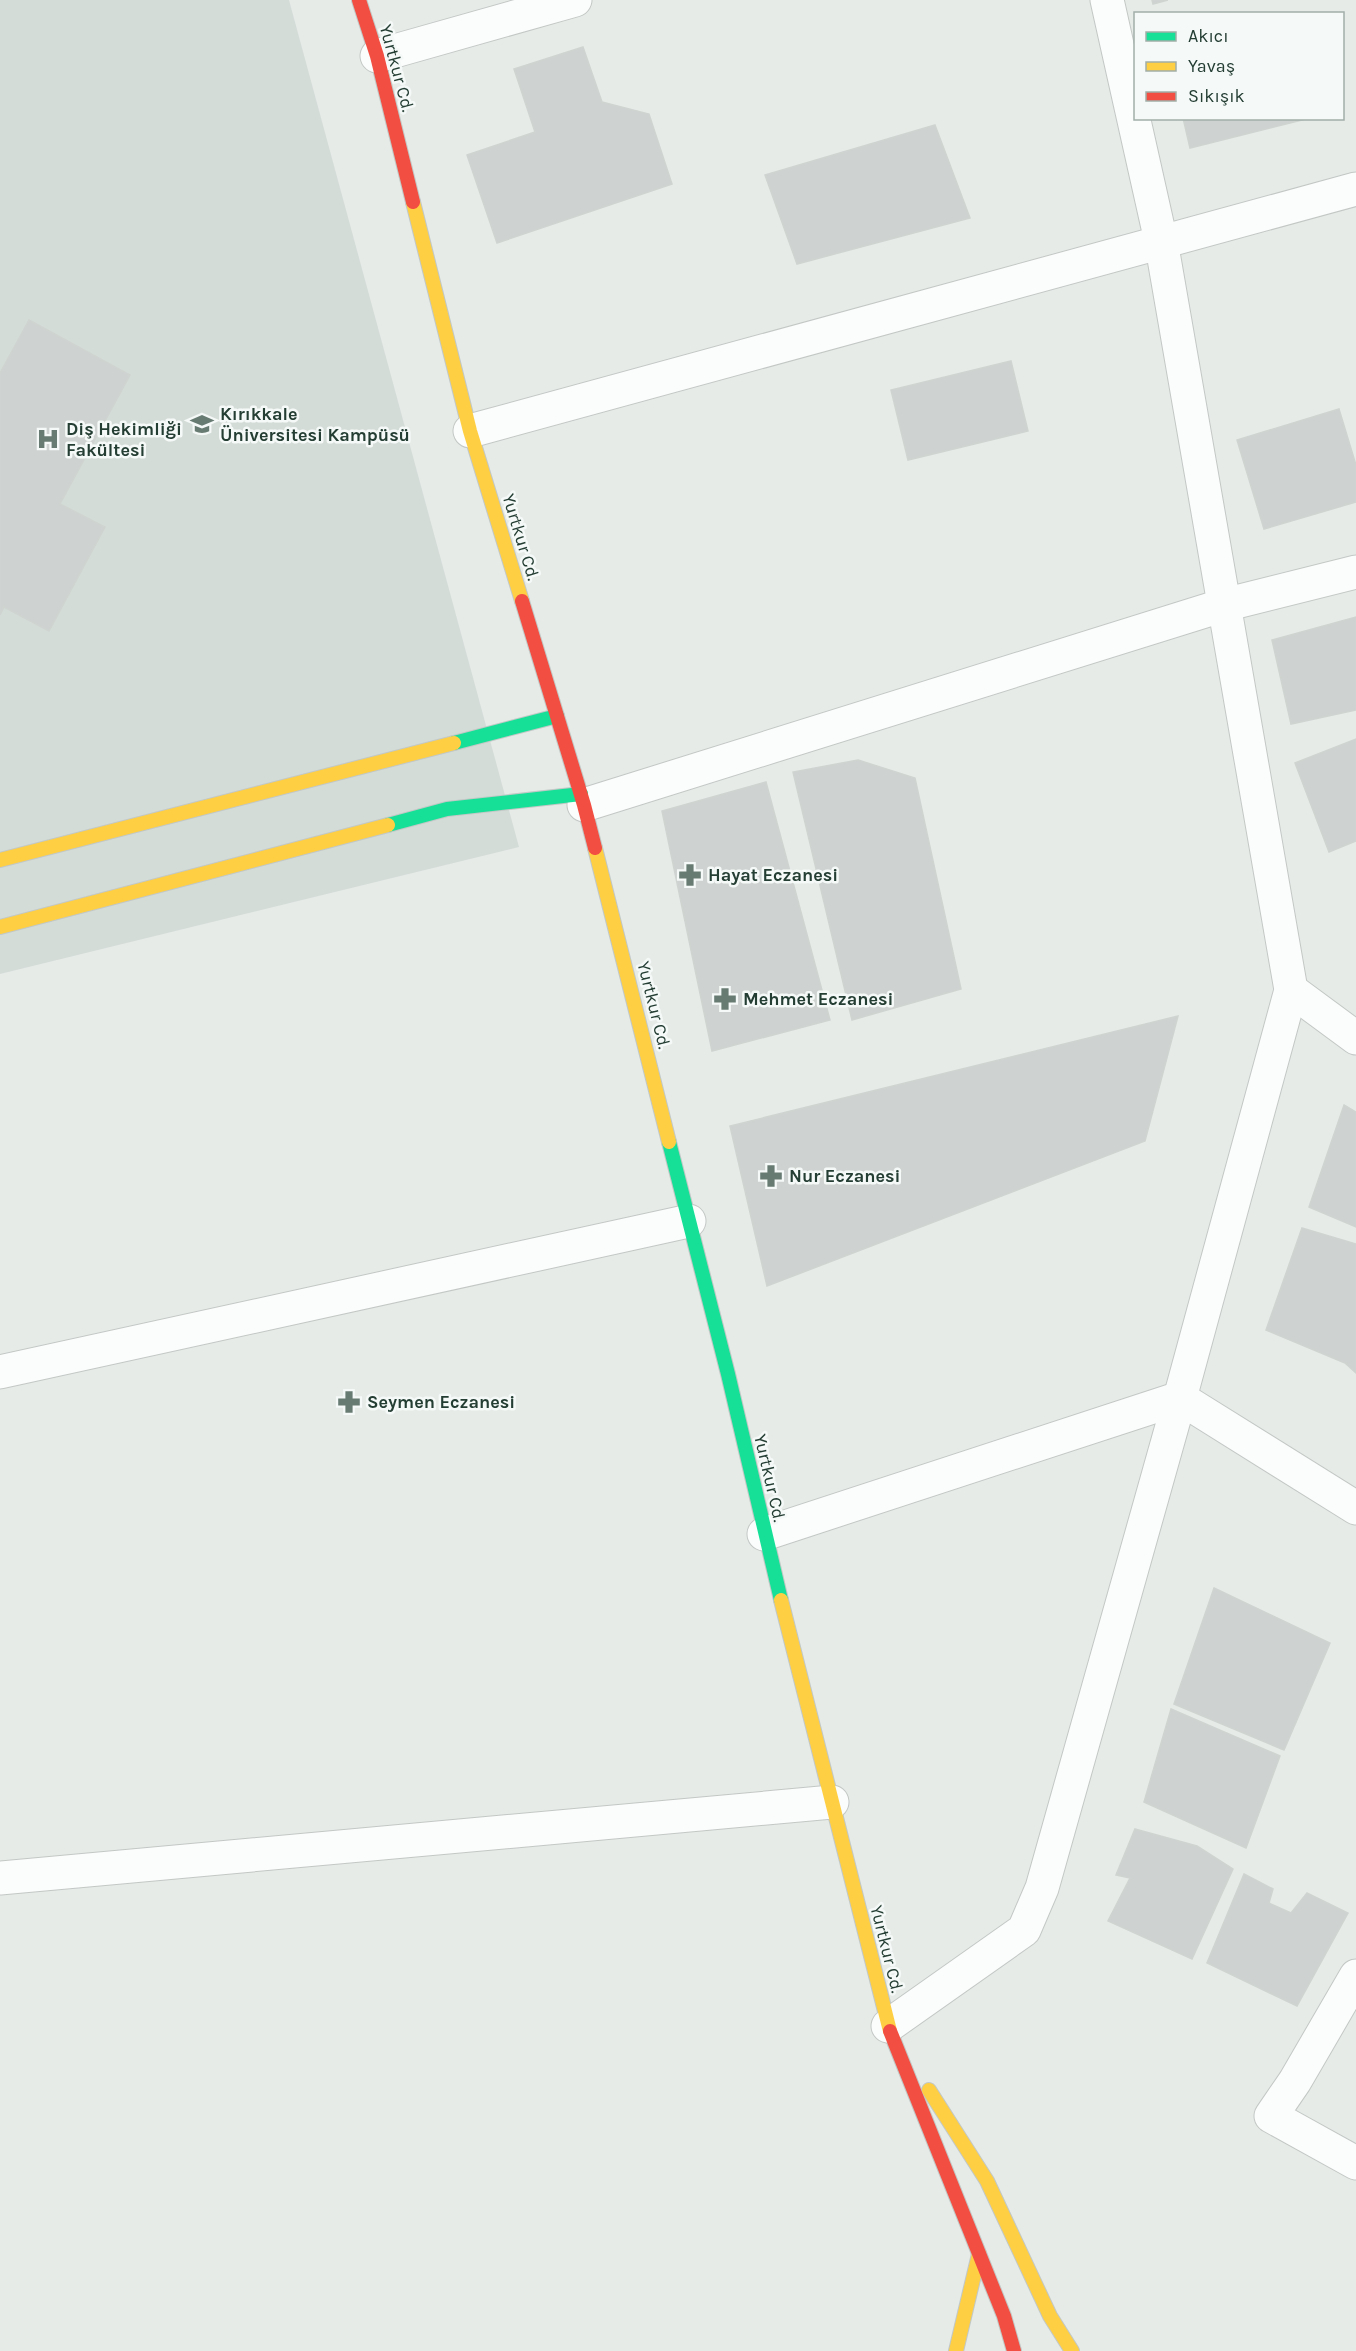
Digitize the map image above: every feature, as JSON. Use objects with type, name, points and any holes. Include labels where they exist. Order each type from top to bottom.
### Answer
[{"type":"main road","name":"Yurtkur Cd.","points":[[359,0],[377,56],[470,431],[583,799],[728,1374],[764,1534],[888,2026]]},
{"type":"main road","points":[[0,860],[557,716]]},
{"type":"main road","points":[[0,927],[447,808],[583,799]]},
{"type":"main road","points":[[888,2026],[1004,2316],[1014,2351]]},
{"type":"main road","points":[[888,2026],[987,2181],[1050,2316],[1072,2351]]},
{"type":"main road","points":[[956,2351],[979,2254]]},
{"type":"street","points":[[377,56],[575,0]]},
{"type":"street","points":[[888,2026],[1024,1930],[1042,1888],[1180,1398],[1291,990],[1161,241],[1107,0]]},
{"type":"street","points":[[470,431],[1356,189]]},
{"type":"street","points":[[583,799],[1224,605],[1356,572]]},
{"type":"street","points":[[1291,990],[1356,1038]]},
{"type":"street","points":[[0,1372],[689,1221]]},
{"type":"street","points":[[1180,1398],[1356,1508]]},
{"type":"street","points":[[764,1534],[1180,1398]]},
{"type":"street","points":[[0,1878],[832,1802]]},
{"type":"street","points":[[1356,1976],[1295,2080],[1271,2116],[1356,2163]]},
{"type":"shaded area","name":"Kırıkkale Üniversitesi Kampüsü","points":[[0,0],[289,0],[519,847],[0,974]]},
{"type":"building","points":[[1152,0],[1168,0],[1153,4]]},
{"type":"building","points":[[583,47],[602,102],[649,114],[672,184],[497,243],[467,155],[535,132],[514,69]]},
{"type":"building","points":[[1183,120],[1302,120],[1190,148]]},
{"type":"building","points":[[935,125],[970,218],[797,264],[765,175]]},
{"type":"building","name":"Diş Hekimliği Fakültesi","points":[[29,320],[130,375],[60,504],[105,527],[49,631],[4,607],[0,615],[0,373]]},
{"type":"building","points":[[1011,361],[1028,431],[908,460],[891,390]]},
{"type":"building","points":[[1339,409],[1356,465],[1356,502],[1264,529],[1237,440]]},
{"type":"building","points":[[1356,617],[1356,710],[1291,724],[1272,640]]},
{"type":"building","points":[[1356,739],[1356,841],[1329,852],[1295,763]]},
{"type":"building","points":[[858,760],[915,778],[961,989],[852,1020],[793,772]]},
{"type":"building","points":[[766,782],[830,1020],[712,1051],[662,811]]},
{"type":"building","points":[[1178,1016],[1145,1141],[767,1286],[730,1126]]},
{"type":"building","points":[[1344,1105],[1356,1112],[1356,1227],[1309,1207]]},
{"type":"building","points":[[1302,1228],[1356,1244],[1356,1373],[1345,1363],[1266,1330]]},
{"type":"building","points":[[1214,1588],[1330,1643],[1284,1750],[1174,1704]]},
{"type":"building","points":[[1171,1709],[1280,1756],[1246,1848],[1144,1802]]},
{"type":"building","points":[[1135,1829],[1197,1846],[1233,1869],[1192,1959],[1108,1921],[1130,1878],[1116,1875]]},
{"type":"building","points":[[1244,1874],[1273,1889],[1269,1903],[1291,1913],[1307,1893],[1348,1913],[1297,2006],[1207,1963]]},
{"type":"traffic: fast","points":[[454,743],[557,716]]},
{"type":"traffic: fast","points":[[388,825],[447,809],[581,794]]},
{"type":"traffic: fast","points":[[669,1142],[728,1374],[781,1600]]},
{"type":"traffic: slow","points":[[413,202],[470,431],[522,601]]},
{"type":"traffic: slow","points":[[0,860],[454,743]]},
{"type":"traffic: slow","points":[[0,927],[388,825]]},
{"type":"traffic: slow","points":[[595,848],[669,1142]]},
{"type":"traffic: slow","points":[[781,1600],[890,2031]]},
{"type":"traffic: slow","points":[[929,2090],[987,2181],[1050,2316],[1072,2351]]},
{"type":"traffic: slow","points":[[956,2351],[979,2254]]},
{"type":"traffic: jam","points":[[359,0],[377,56],[413,202]]},
{"type":"traffic: jam","points":[[522,601],[595,848]]},
{"type":"traffic: jam","points":[[890,2031],[1004,2316],[1014,2351]]},
{"type":"place","name":"Kırıkkale Üniversitesi Kampüsü","points":[[202,424]]},
{"type":"place","name":"Diş Hekimliği Fakültesi","points":[[48,439]]},
{"type":"place","name":"Hayat Eczanesi","points":[[690,875]]},
{"type":"place","name":"Mehmet Eczanesi","points":[[725,999]]},
{"type":"place","name":"Nur Eczanesi","points":[[771,1176]]},
{"type":"place","name":"Seymen Eczanesi","points":[[349,1402]]}]
